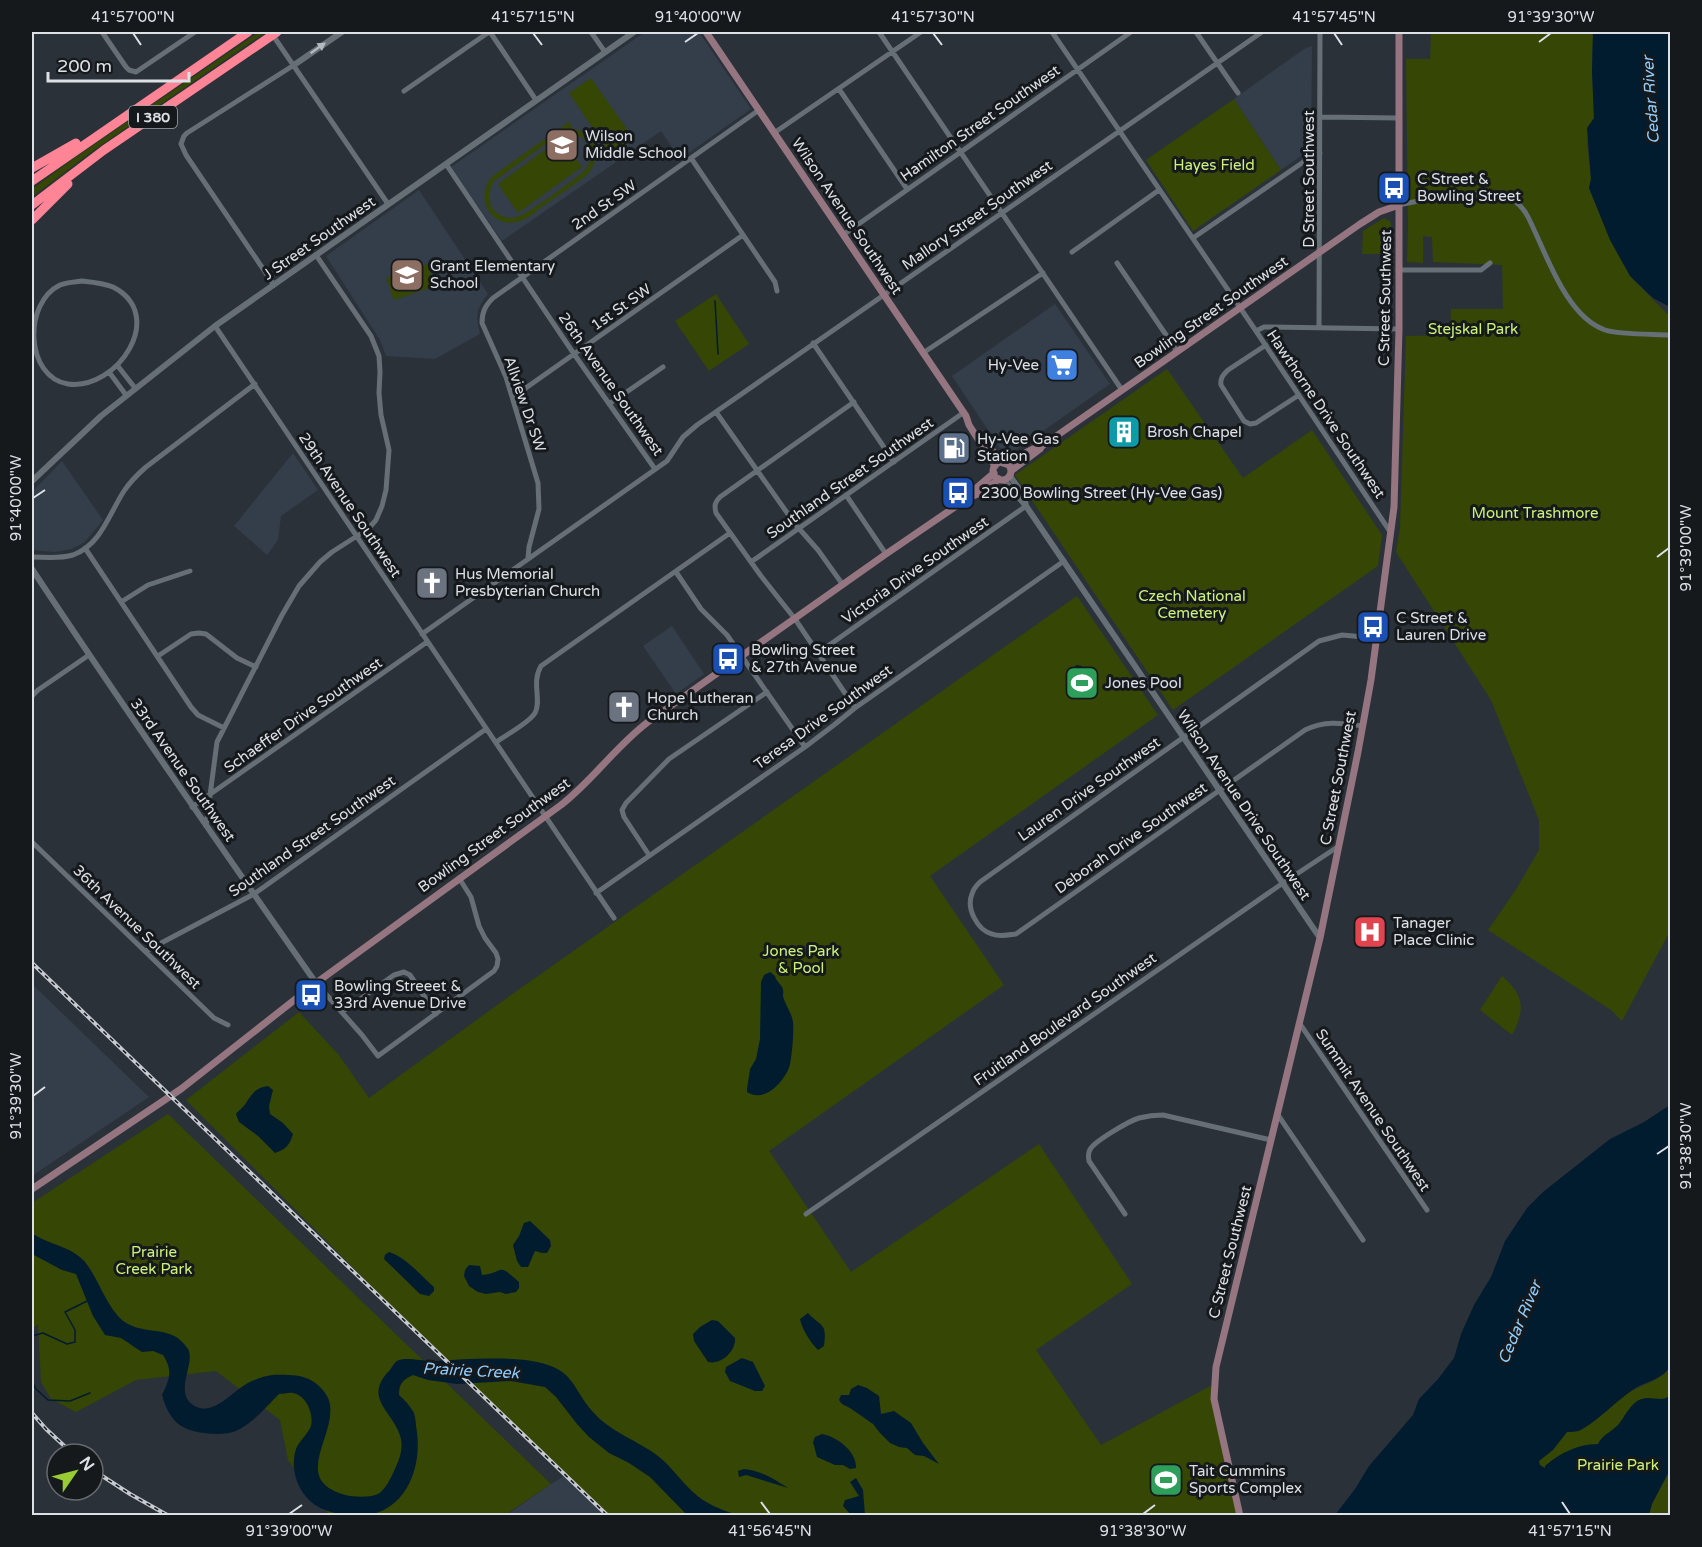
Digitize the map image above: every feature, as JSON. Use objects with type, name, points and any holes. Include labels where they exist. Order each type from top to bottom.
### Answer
[{"type":"highway","name":"I 380","points":[[32,181],[248,32]]},
{"type":"highway","name":"I 380","points":[[32,205],[105,150],[278,32]]},
{"type":"highway","points":[[32,168],[133,111]]},
{"type":"highway","points":[[32,220],[105,150]]},
{"type":"main road","name":"Wilson Avenue Southwest","points":[[706,32],[964,415],[971,420],[998,459],[1003,471]]},
{"type":"main road","name":"C Street Southwest","points":[[1240,1515],[1214,1399],[1214,1384],[1218,1359],[1320,938],[1339,846],[1363,726],[1394,507],[1399,329],[1399,32]]},
{"type":"main road","name":"Bowling Street Southwest","points":[[32,1189],[181,1089],[316,983],[546,817],[580,790],[642,727],[968,498],[973,491],[1003,471],[1013,461],[1035,447],[1042,446],[1373,215],[1399,205]]},
{"type":"street","points":[[102,32],[126,67],[136,72],[195,32]]},
{"type":"street","points":[[271,32],[388,204]]},
{"type":"street","points":[[274,285],[182,149],[182,140],[188,133],[342,32]]},
{"type":"street","points":[[404,91],[490,32],[536,100]]},
{"type":"street","points":[[591,32],[605,52]]},
{"type":"street","name":"J Street Southwest","points":[[32,481],[91,424],[216,326],[634,32]]},
{"type":"street","points":[[879,32],[1122,390]]},
{"type":"street","points":[[774,134],[921,32]]},
{"type":"street","name":"Hawthorne Drive Southwest","points":[[1052,32],[1266,345],[1390,534]]},
{"type":"street","name":"Hamilton Street Southwest","points":[[843,235],[1131,32]]},
{"type":"street","points":[[1197,32],[1238,93]]},
{"type":"street","name":"Mallory Street Southwest","points":[[655,469],[667,460],[688,432],[1262,32]]},
{"type":"street","name":"D Street Southwest","points":[[1319,327],[1320,32]]},
{"type":"street","points":[[839,89],[907,189]]},
{"type":"street","name":"2nd St SW","points":[[522,277],[759,110]]},
{"type":"street","points":[[1321,117],[1399,118]]},
{"type":"street","points":[[1193,238],[1315,154],[1320,153]]},
{"type":"street","points":[[691,158],[775,282],[777,291]]},
{"type":"street","name":"26th Avenue Southwest","points":[[446,164],[574,354],[655,469]]},
{"type":"street","points":[[1072,252],[1160,190]]},
{"type":"street","points":[[1399,205],[1452,194],[1494,195],[1511,199],[1522,208],[1528,217],[1568,298],[1588,321],[1606,331],[1671,335]]},
{"type":"street","name":"1st St SW","points":[[513,397],[743,235]]},
{"type":"street","points":[[206,826],[217,742],[282,615],[299,586],[320,562],[368,529],[376,520],[386,490],[388,450],[381,415],[379,357],[371,336],[316,255]]},
{"type":"street","points":[[1117,263],[1178,351]]},
{"type":"street","points":[[1398,270],[1481,270],[1490,263]]},
{"type":"street","points":[[923,353],[1042,273]]},
{"type":"street","name":"Allview Dr SW","points":[[522,277],[488,303],[482,315],[482,323],[513,397],[539,491],[537,519],[528,558]]},
{"type":"street","points":[[82,281],[101,283],[113,287],[128,300],[134,312],[137,327],[131,349],[109,372],[88,382],[68,384],[53,376],[38,358],[33,337],[34,322],[41,304],[48,294],[59,286],[82,281]]},
{"type":"street","name":"29th Avenue Southwest","points":[[216,326],[614,918]]},
{"type":"street","points":[[1256,331],[1264,327],[1399,329]]},
{"type":"street","points":[[813,343],[894,462]]},
{"type":"street","points":[[1266,345],[1228,370],[1220,380],[1244,422],[1256,423],[1299,395]]},
{"type":"street","points":[[117,365],[135,388]]},
{"type":"street","points":[[609,404],[663,367]]},
{"type":"street","points":[[109,372],[126,395]]},
{"type":"street","points":[[32,557],[61,558],[74,555],[85,548],[96,539],[124,490],[134,478],[255,384]]},
{"type":"street","points":[[854,402],[720,497],[714,507],[730,533],[795,619],[855,708]]},
{"type":"street","points":[[716,412],[799,529],[818,550],[843,585]]},
{"type":"street","name":"Southland Street Southwest","points":[[751,562],[964,415]]},
{"type":"street","points":[[422,634],[655,469]]},
{"type":"street","name":"Wilson Avenue Drive Southwest","points":[[1003,471],[1320,938]]},
{"type":"street","points":[[846,495],[886,554]]},
{"type":"street","name":"Victoria Drive Southwest","points":[[818,653],[1026,506]]},
{"type":"street","points":[[496,742],[535,712],[537,673],[541,666],[730,533]]},
{"type":"street","points":[[85,548],[198,715],[224,729]]},
{"type":"street","name":"Teresa Drive Southwest","points":[[596,893],[805,747],[855,708],[1064,561]]},
{"type":"street","name":"33rd Avenue Southwest","points":[[32,569],[192,807],[316,983]]},
{"type":"street","points":[[121,602],[148,585],[190,571]]},
{"type":"street","points":[[676,572],[701,609],[728,635],[805,747]]},
{"type":"street","points":[[158,656],[191,634],[199,633],[206,634],[237,658],[256,668]]},
{"type":"street","name":"Lauren Drive Southwest","points":[[978,923],[972,911],[971,895],[980,882],[1183,736],[1319,641],[1335,635],[1376,638]]},
{"type":"street","name":"Schaeffer Drive Southwest","points":[[192,807],[427,642]]},
{"type":"street","points":[[32,696],[89,655]]},
{"type":"street","points":[[650,855],[624,818],[622,810],[626,803],[669,759],[767,692]]},
{"type":"street","name":"Deborah Drive Southwest","points":[[978,923],[990,934],[1003,936],[1016,934],[1300,733],[1311,727],[1338,722],[1363,726]]},
{"type":"street","name":"Southland Street Southwest","points":[[146,951],[254,894],[486,729]]},
{"type":"street","name":"36th Avenue Southwest","points":[[32,842],[214,1018],[228,1025]]},
{"type":"street","name":"Fruitland Boulevard Southwest","points":[[806,1214],[1339,846]]},
{"type":"street","points":[[316,983],[378,1056],[436,1014],[494,971],[497,966],[496,953],[479,926],[471,897],[459,878]]},
{"type":"street","points":[[342,1011],[394,975],[404,972],[410,975],[436,1014]]},
{"type":"street","name":"Summit Avenue Southwest","points":[[1300,1024],[1427,1210]]},
{"type":"street","points":[[1125,1214],[1089,1161],[1088,1154],[1091,1147],[1124,1125],[1139,1118],[1163,1115],[1271,1140]]},
{"type":"street","points":[[1278,1115],[1363,1240]]},
{"type":"shaded area","name":"Wilson Middle School","points":[[645,32],[699,32],[751,109],[680,159],[661,131],[502,241],[451,167]]},
{"type":"shaded area","points":[[1312,46],[1311,149],[1281,170],[1234,99],[1304,49]]},
{"type":"shaded area","name":"Grant Elementary School","points":[[419,190],[488,294],[478,310],[480,334],[435,359],[386,356],[380,340],[326,256]]},
{"type":"shaded area","points":[[1055,304],[1110,384],[1006,457],[952,376]]},
{"type":"shaded area","points":[[293,453],[318,490],[281,516],[278,540],[267,555],[234,526]]},
{"type":"shaded area","points":[[62,461],[103,520],[83,543],[71,549],[55,552],[32,550],[32,492]]},
{"type":"shaded area","points":[[672,626],[704,674],[676,694],[643,646]]},
{"type":"shaded area","points":[[32,984],[149,1097],[32,1176]]},
{"type":"shaded area","points":[[566,1475],[608,1515],[505,1516],[551,1484]]},
{"type":"green space","points":[[259,32],[266,32],[94,150],[32,197],[32,189],[76,157]]},
{"type":"green space","name":"Mount Trashmore","points":[[1431,32],[1593,32],[1594,118],[1590,124],[1587,143],[1591,179],[1589,188],[1630,276],[1670,317],[1670,931],[1622,1021],[1611,1010],[1488,930],[1517,888],[1539,850],[1539,820],[1491,700],[1396,552],[1400,528],[1406,336],[1450,335],[1451,309],[1503,309],[1502,265],[1433,262],[1432,237],[1423,236],[1423,263],[1407,262],[1406,59],[1430,59]]},
{"type":"green space","points":[[591,78],[634,139],[611,155],[569,93]]},
{"type":"green space","name":"Hayes Field","points":[[1234,99],[1281,170],[1193,231],[1146,160]]},
{"type":"green space","points":[[569,122],[572,126],[570,128],[579,130],[591,140],[596,154],[592,169],[586,176],[520,221],[510,223],[501,221],[488,209],[485,192],[494,175]],"holes":[[[574,134],[585,140],[591,150],[586,169],[523,214],[511,218],[498,214],[491,206],[489,199],[493,182],[558,135]]]},
{"type":"green space","points":[[561,138],[582,167],[518,213],[498,184]]},
{"type":"green space","points":[[1384,218],[1391,222],[1392,254],[1362,254],[1363,231]]},
{"type":"green space","points":[[427,264],[435,286],[394,300],[386,278]]},
{"type":"green space","points":[[716,294],[749,344],[709,371],[675,321]]},
{"type":"green space","name":"Czech National Cemetery","points":[[1167,369],[1243,478],[1312,430],[1382,535],[1378,566],[1173,710],[1015,475]]},
{"type":"green space","name":"Jones Park & Pool","points":[[1077,596],[1158,715],[930,876],[1004,985],[769,1151],[851,1272],[1039,1144],[1132,1284],[1036,1350],[1101,1445],[1214,1384],[1240,1515],[608,1515],[432,1347],[186,1100],[299,1012],[338,1054],[369,1098],[511,995]]},
{"type":"green space","points":[[1502,976],[1519,996],[1521,1010],[1512,1035],[1480,1010]]},
{"type":"green space","name":"Prairie Creek Park","points":[[168,1114],[551,1484],[505,1515],[330,1515],[288,1460],[280,1420],[216,1371],[136,1380],[76,1412],[51,1399],[41,1382],[38,1324],[32,1328],[32,1203]]},
{"type":"green space","name":"Prairie Park","points":[[1670,1367],[1670,1515],[1486,1516],[1567,1432],[1590,1424],[1622,1397],[1660,1377]]},
{"type":"water","name":"Cedar River","points":[[1593,32],[1670,32],[1670,307],[1653,298],[1630,276],[1610,240],[1589,188],[1591,179],[1587,128],[1594,118]]},
{"type":"water","points":[[1076,665],[1082,666],[1079,679],[1092,677],[1093,685],[1086,687],[1066,679],[1067,675],[1073,677]]},
{"type":"water","points":[[770,972],[782,987],[792,1019],[791,1058],[789,1068],[777,1086],[766,1093],[753,1095],[747,1092],[747,1089],[750,1069],[756,1059],[760,1039],[761,982],[764,975]]},
{"type":"water","points":[[268,1086],[273,1090],[269,1106],[270,1114],[293,1134],[287,1146],[275,1153],[239,1122],[236,1114],[254,1092]]},
{"type":"water","name":"Cedar River","points":[[1670,1105],[1670,1367],[1658,1378],[1634,1389],[1581,1430],[1567,1432],[1553,1450],[1539,1461],[1540,1465],[1545,1468],[1563,1453],[1598,1444],[1636,1402],[1644,1398],[1663,1399],[1670,1395],[1670,1470],[1652,1504],[1649,1515],[1335,1515],[1369,1466],[1413,1415],[1419,1399],[1454,1358],[1461,1334],[1474,1305],[1491,1277],[1505,1241],[1527,1208],[1543,1192],[1610,1139],[1644,1122]]},
{"type":"water","points":[[530,1221],[550,1240],[551,1246],[547,1253],[535,1251],[528,1267],[521,1267],[513,1245],[524,1223]]},
{"type":"water","name":"Prairie Creek","points":[[32,1233],[80,1257],[110,1306],[123,1320],[136,1327],[171,1335],[184,1344],[189,1351],[190,1358],[186,1396],[197,1407],[204,1409],[218,1404],[244,1385],[269,1376],[296,1376],[316,1383],[326,1394],[330,1405],[330,1418],[318,1469],[321,1479],[329,1488],[345,1495],[362,1497],[378,1494],[388,1484],[397,1463],[401,1451],[401,1439],[398,1429],[379,1397],[382,1380],[396,1362],[405,1359],[431,1361],[513,1359],[537,1362],[559,1370],[566,1375],[600,1419],[658,1456],[697,1496],[720,1509],[738,1515],[687,1515],[650,1477],[609,1453],[589,1437],[545,1387],[511,1381],[457,1384],[428,1380],[413,1375],[402,1382],[399,1391],[399,1395],[414,1413],[418,1442],[414,1473],[407,1487],[399,1499],[388,1508],[374,1514],[348,1516],[325,1510],[305,1495],[295,1473],[296,1449],[310,1429],[312,1421],[308,1406],[302,1397],[291,1393],[279,1394],[248,1424],[230,1433],[206,1433],[182,1427],[170,1414],[162,1395],[169,1375],[163,1355],[153,1351],[142,1352],[121,1338],[105,1335],[93,1316],[76,1274],[62,1270],[32,1254]]},
{"type":"water","points":[[389,1252],[413,1267],[434,1287],[434,1291],[429,1296],[420,1294],[384,1259]]},
{"type":"water","points":[[469,1265],[480,1266],[482,1275],[503,1270],[519,1282],[519,1288],[516,1292],[506,1294],[478,1292],[469,1286],[464,1276]]},
{"type":"water","points":[[808,1313],[824,1329],[824,1346],[818,1350],[801,1323],[800,1319]]},
{"type":"water","points":[[712,1320],[718,1321],[735,1338],[735,1343],[731,1352],[723,1359],[708,1362],[694,1341],[693,1334]]},
{"type":"water","points":[[742,1358],[753,1362],[765,1386],[762,1391],[755,1391],[730,1381],[725,1372],[726,1367]]},
{"type":"water","points":[[858,1385],[879,1396],[881,1414],[894,1411],[911,1423],[939,1464],[924,1456],[915,1455],[907,1448],[890,1443],[873,1424],[842,1404],[839,1400],[841,1395],[849,1395],[851,1389]]},
{"type":"water","points":[[822,1434],[834,1438],[850,1451],[856,1468],[850,1469],[843,1465],[835,1465],[817,1457],[813,1442],[815,1437]]},
{"type":"water","points":[[744,1469],[756,1471],[788,1488],[746,1475],[739,1477],[738,1471]]},
{"type":"water","points":[[856,1478],[863,1490],[865,1515],[851,1515],[843,1506],[845,1500],[859,1496],[850,1482]]},
{"type":"waterway","points":[[715,301],[718,354]]},
{"type":"waterway","points":[[32,1336],[43,1333],[67,1344],[75,1342],[75,1330],[65,1312],[87,1301]]},
{"type":"waterway","points":[[32,1381],[36,1389],[48,1400],[70,1401],[90,1393]]},
{"type":"railway","points":[[32,963],[608,1516]]},
{"type":"railway","points":[[32,1413],[60,1442]]},
{"type":"railway","points":[[105,1478],[169,1516]]},
{"type":"place","name":"Wilson Middle School","points":[[562,145]]},
{"type":"place","name":"C Street & Bowling Street","points":[[1394,188]]},
{"type":"place","name":"Grant Elementary School","points":[[407,275]]},
{"type":"place","name":"Hy-Vee","points":[[1062,365]]},
{"type":"place","name":"Brosh Chapel","points":[[1124,432]]},
{"type":"place","name":"Hy-Vee Gas Station","points":[[954,448]]},
{"type":"place","name":"2300 Bowling Street (Hy-Vee Gas)","points":[[958,493]]},
{"type":"place","name":"Hus Memorial Presbyterian Church","points":[[432,583]]},
{"type":"place","name":"C Street & Lauren Drive","points":[[1373,627]]},
{"type":"place","name":"Bowling Street & 27th Avenue","points":[[728,659]]},
{"type":"place","name":"Jones Pool","points":[[1082,683]]},
{"type":"place","name":"Hope Lutheran Church","points":[[624,707]]},
{"type":"place","name":"Tanager Place Clinic","points":[[1370,932]]},
{"type":"place","name":"Bowling Streeet & 33rd Avenue Drive","points":[[311,995]]},
{"type":"place","name":"Tait Cummins Sports Complex","points":[[1166,1480]]},
{"type":"park label","name":"Stejskal Park","points":[[1473,329]]}]
